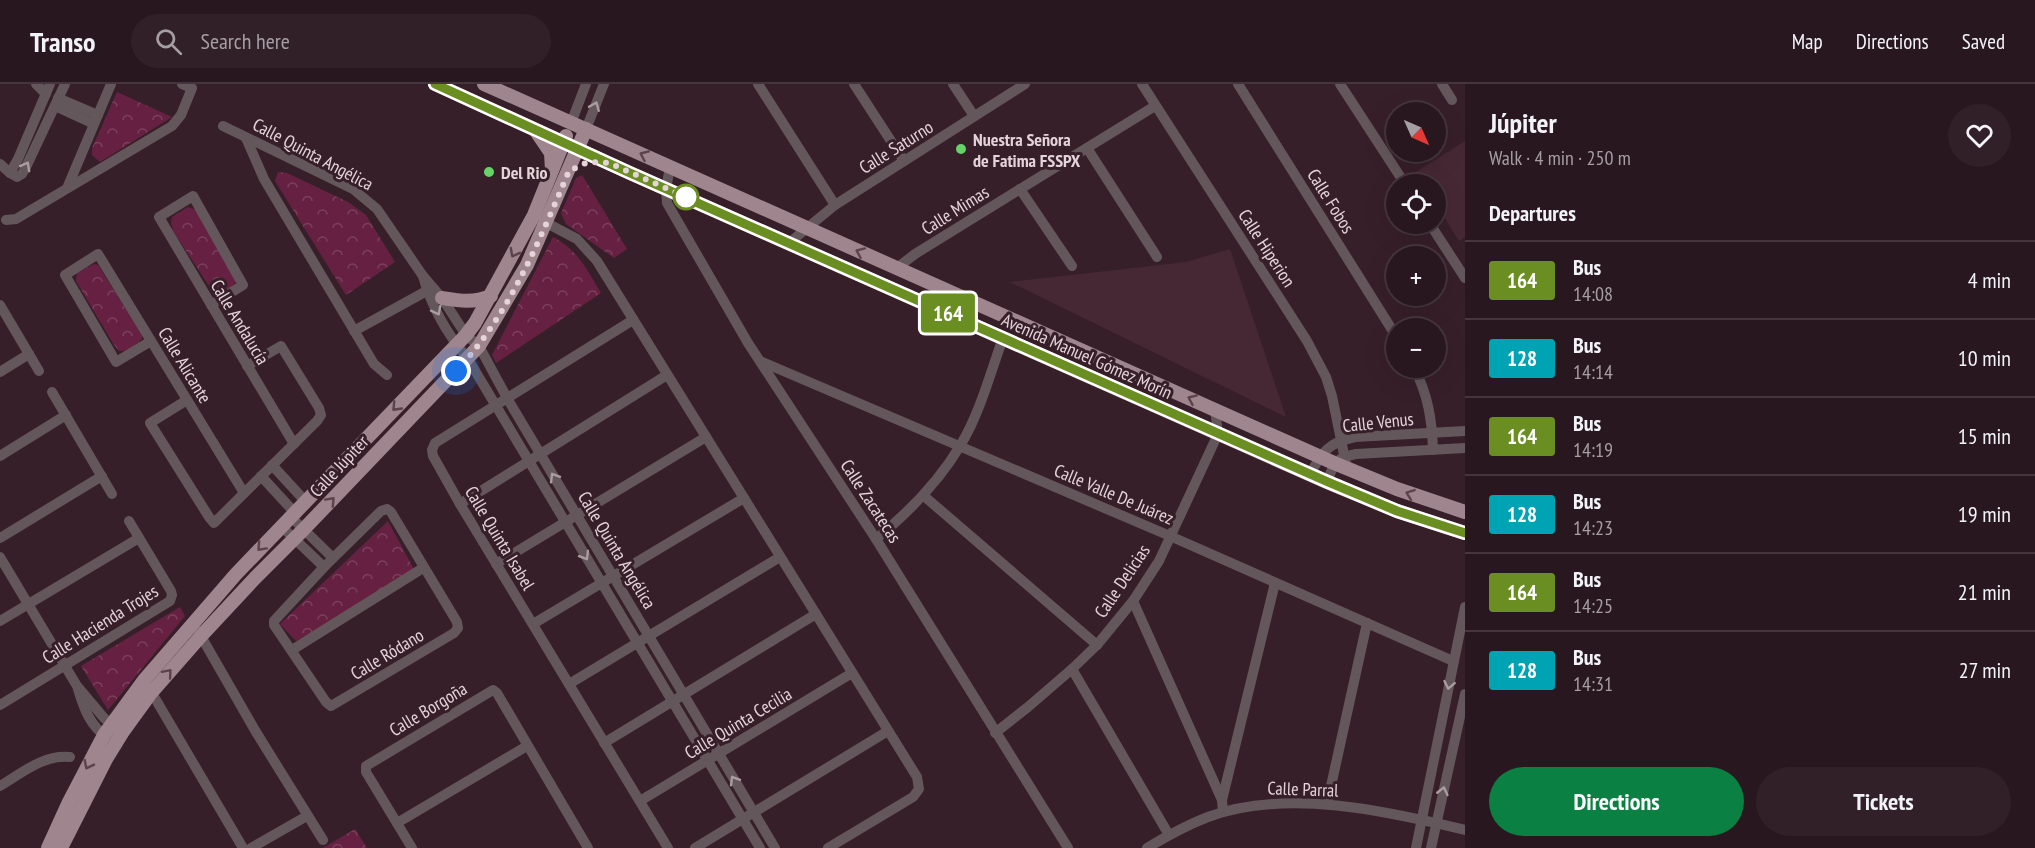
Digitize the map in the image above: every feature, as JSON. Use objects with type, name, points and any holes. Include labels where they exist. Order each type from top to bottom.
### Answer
[{"type":"main road","name":"Avenida Manuel Gómez Morín","points":[[435,84],[666,189],[1328,482],[1397,511],[1465,533]]},
{"type":"main road","name":"Avenida Manuel Gómez Morín","points":[[484,84],[1320,457],[1342,463],[1397,489],[1465,512]]},
{"type":"main road","name":"Calle Júpiter","points":[[48,848],[74,792],[113,734],[144,679],[193,621],[461,340],[491,296],[534,215],[571,123]]},
{"type":"main road","points":[[534,129],[551,153],[552,174]]},
{"type":"main road","name":"Calle Júpiter","points":[[61,848],[113,734],[201,636],[479,346],[527,265],[586,129]]},
{"type":"main road","points":[[569,171],[588,162],[609,163]]},
{"type":"main road","points":[[434,292],[469,302],[491,296]]},
{"type":"street","points":[[10,173],[48,89],[36,84]]},
{"type":"street","points":[[0,164],[17,177],[22,174],[65,84]]},
{"type":"street","points":[[68,187],[111,84]]},
{"type":"street","points":[[6,220],[16,219],[172,126],[181,115],[192,88],[182,84]]},
{"type":"street","name":"Calle Júpiter","points":[[571,123],[586,84]]},
{"type":"street","name":"Calle Júpiter","points":[[586,129],[604,84]]},
{"type":"street","points":[[758,84],[835,205]]},
{"type":"street","points":[[854,84],[904,161]]},
{"type":"street","points":[[952,84],[974,117]]},
{"type":"street","name":"Calle Saturno","points":[[789,243],[835,205],[1025,84]]},
{"type":"street","name":"Calle Hiperion","points":[[1142,84],[1307,341],[1326,377],[1342,440],[1342,463]]},
{"type":"street","name":"Calle Fobos","points":[[1238,84],[1386,320]]},
{"type":"street","points":[[1340,84],[1398,174]]},
{"type":"street","points":[[1442,84],[1452,99]]},
{"type":"street","points":[[56,102],[96,119]]},
{"type":"street","name":"Calle Mimas","points":[[897,268],[915,254],[1155,106]]},
{"type":"street","points":[[33,126],[44,130]]},
{"type":"street","name":"Calle Quinta Angélica","points":[[223,126],[353,189],[377,209],[434,292],[495,406],[760,848]]},
{"type":"street","points":[[246,138],[264,179],[354,332],[374,364],[387,375]]},
{"type":"street","points":[[1087,148],[1157,257]]},
{"type":"street","name":"Calle Zacatecas","points":[[670,167],[666,199],[748,343],[876,539],[1068,848]]},
{"type":"street","points":[[1020,189],[1072,266]]},
{"type":"street","name":"Calle Andalucía","points":[[211,305],[243,285],[192,196],[159,217],[247,366],[294,444]]},
{"type":"street","points":[[534,215],[577,238],[603,270],[919,783],[919,789],[913,797],[828,848]]},
{"type":"street","points":[[1436,234],[1465,278]]},
{"type":"street","name":"Calle Alicante","points":[[151,341],[116,362],[65,275],[98,254],[244,493]]},
{"type":"street","points":[[354,332],[434,292]]},
{"type":"street","name":"Calle Quinta Angélica","points":[[434,292],[461,340],[479,346],[540,454],[775,848]]},
{"type":"street","points":[[0,305],[39,371]]},
{"type":"street","name":"Calle Quinta Isabel","points":[[633,320],[432,447],[433,456],[460,504],[668,848]]},
{"type":"street","points":[[876,539],[924,496],[960,446],[973,420],[1003,338]]},
{"type":"street","points":[[187,400],[150,423],[214,523],[321,415],[281,346],[247,366]]},
{"type":"street","points":[[0,372],[29,354]]},
{"type":"street","name":"Calle Valle De Juárez","points":[[760,361],[1170,536],[1454,661]]},
{"type":"street","points":[[460,504],[668,375]]},
{"type":"street","points":[[1419,378],[1430,411],[1433,450]]},
{"type":"street","points":[[52,392],[112,494]]},
{"type":"street","points":[[1215,410],[1218,434]]},
{"type":"street","points":[[0,456],[66,416]]},
{"type":"street","name":"Calle Venus","points":[[1310,474],[1329,446],[1342,440],[1355,437],[1465,431]]},
{"type":"street","name":"Calle Delicias","points":[[995,733],[1072,669],[1097,645],[1133,601],[1159,561],[1218,434]]},
{"type":"street","points":[[496,564],[706,437]]},
{"type":"street","name":"Calle Venus","points":[[1342,463],[1433,450],[1465,448]]},
{"type":"street","points":[[1328,482],[1342,463]]},
{"type":"street","points":[[272,465],[306,501]]},
{"type":"street","points":[[0,538],[102,476]]},
{"type":"street","points":[[261,476],[324,567]]},
{"type":"street","points":[[924,496],[1097,645]]},
{"type":"street","points":[[532,624],[744,498]]},
{"type":"street","name":"Calle Ródano","points":[[387,509],[391,512],[458,628],[454,633],[331,706],[274,625],[274,621],[324,567],[381,511],[387,509]]},
{"type":"street","name":"Calle Hacienda Trojes","points":[[0,705],[170,602],[171,591],[129,521]]},
{"type":"street","points":[[300,534],[333,558]]},
{"type":"street","points":[[0,621],[139,537]]},
{"type":"street","points":[[0,557],[77,686],[113,734]]},
{"type":"street","points":[[569,684],[780,557]]},
{"type":"street","points":[[292,650],[423,568]]},
{"type":"street","points":[[1223,812],[1222,800],[1275,583]]},
{"type":"street","points":[[1133,601],[1222,800]]},
{"type":"street","points":[[1416,848],[1465,607]]},
{"type":"street","points":[[604,743],[816,614]]},
{"type":"street","points":[[193,621],[323,840]]},
{"type":"street","points":[[1327,804],[1367,623]]},
{"type":"street","points":[[1072,669],[1169,835]]},
{"type":"street","name":"Calle Quinta Cecilia","points":[[639,801],[852,673]]},
{"type":"street","points":[[144,679],[243,848]]},
{"type":"street","name":"Calle Borgoña","points":[[412,848],[366,772],[366,766],[492,690],[497,693],[588,848]]},
{"type":"street","points":[[1431,848],[1465,694]]},
{"type":"street","points":[[695,848],[888,731]]},
{"type":"street","points":[[397,823],[527,746]]},
{"type":"street","points":[[0,786],[49,758],[70,757]]},
{"type":"street","name":"Calle Parral","points":[[1148,848],[1169,835],[1209,817],[1257,805],[1327,804],[1421,819],[1465,830]]},
{"type":"street","points":[[251,848],[307,816]]},
{"type":"shaded area","points":[[1465,141],[1465,237],[1459,241],[1446,220],[1446,174],[1417,174],[1416,172],[1432,162],[1446,162],[1446,153]]},
{"type":"shaded area","points":[[1230,249],[1286,417],[1010,282],[1186,262]]},
{"type":"green space","points":[[117,92],[172,117],[100,162],[92,155],[92,148]]},
{"type":"green space","points":[[278,172],[287,173],[348,202],[366,215],[395,262],[346,295],[275,181]]},
{"type":"green space","points":[[582,175],[627,249],[614,258],[566,224],[561,213],[576,178]]},
{"type":"green space","points":[[188,207],[196,210],[236,281],[230,289],[221,294],[215,295],[173,231],[172,217]]},
{"type":"green space","points":[[553,237],[575,254],[601,293],[496,363],[492,355]]},
{"type":"green space","points":[[94,264],[98,265],[142,335],[142,339],[131,348],[119,351],[114,345],[76,281],[77,273]]},
{"type":"green space","points":[[388,521],[416,573],[296,641],[280,624]]},
{"type":"green space","points":[[180,607],[185,616],[108,710],[81,666]]},
{"type":"green space","points":[[355,829],[367,848],[323,848]]},
{"type":"bus line","name":"164","points":[[435,84],[630,173],[1328,482],[1397,511],[1465,533]]},
{"type":"place","name":"Nuestra Señora de Fatima FSSPX","points":[[961,149]]},
{"type":"place","name":"Del Rio","points":[[489,172]]},
{"type":"route","points":[[456,371],[479,346],[505,304],[527,265],[569,171],[588,162],[609,163],[686,197]]}]
